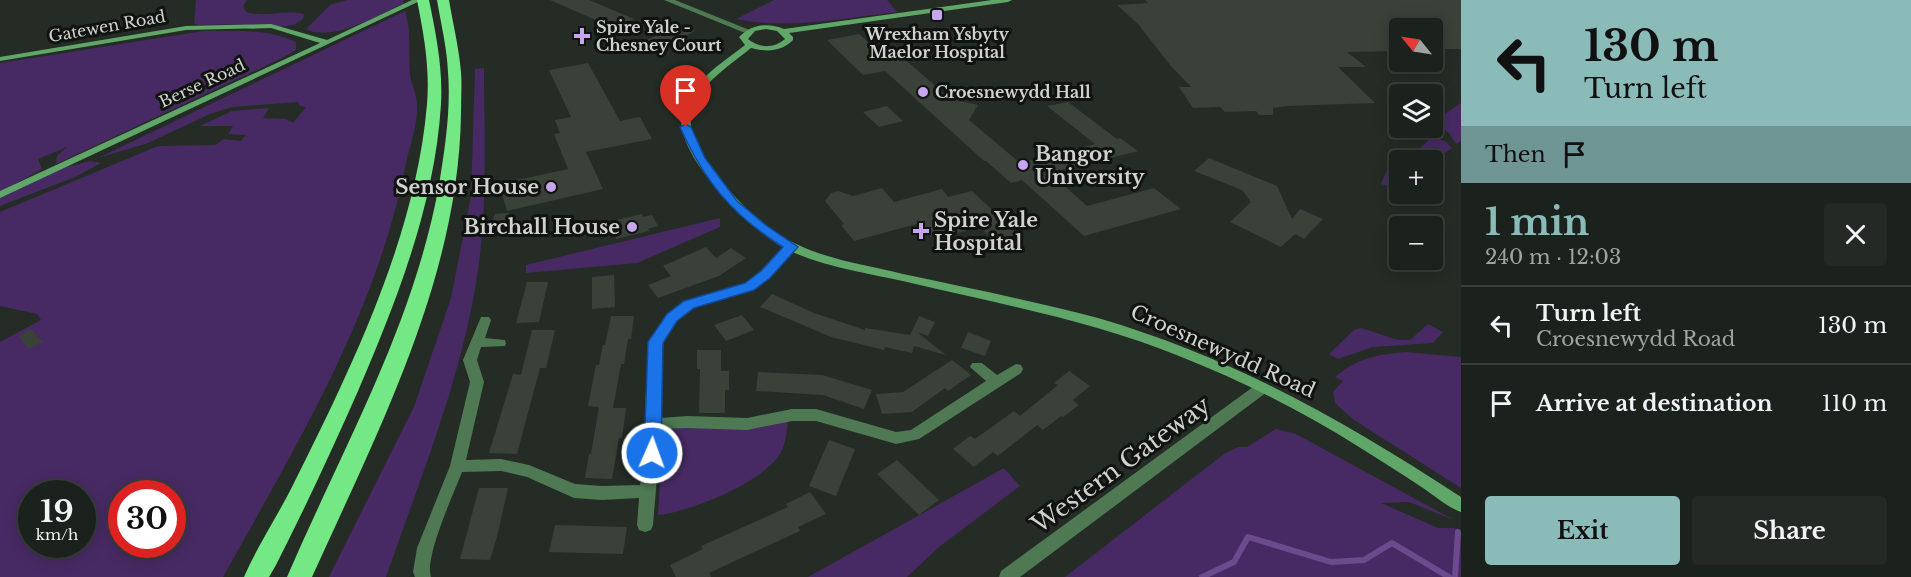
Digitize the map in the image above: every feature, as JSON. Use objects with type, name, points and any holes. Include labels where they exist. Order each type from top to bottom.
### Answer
[{"type":"highway","points":[[299,577],[374,414],[418,299],[446,197],[453,144],[456,78],[443,3]]},
{"type":"highway","points":[[256,577],[288,520],[372,336],[407,238],[428,159],[433,108],[434,64],[423,5]]},
{"type":"street","points":[[668,0],[748,31],[766,27],[784,32],[1008,0]]},
{"type":"street","name":"Berse Road","points":[[0,195],[326,42],[423,5]]},
{"type":"street","name":"Gatewen Road","points":[[0,59],[186,28],[271,26],[326,42]]},
{"type":"street","points":[[748,31],[743,37],[750,45],[770,48],[782,45],[789,37],[784,32]]},
{"type":"street","name":"Croesnewydd Road","points":[[750,45],[708,79],[689,107],[686,127],[700,158],[733,203],[754,223],[791,247],[856,267],[1069,314],[1117,327],[1163,344],[1262,388],[1326,420],[1461,505]]},
{"type":"street","points":[[645,525],[646,491],[652,453],[656,342],[672,318],[689,304],[750,287],[766,274],[791,247]]},
{"type":"street","points":[[423,577],[421,572],[425,548],[458,466],[477,382],[470,360],[485,320]]},
{"type":"street","points":[[476,342],[500,343]]},
{"type":"street","points":[[977,367],[997,382]]},
{"type":"street","points":[[653,424],[687,422],[747,424],[792,415],[816,415],[896,438],[914,435],[1016,369]]},
{"type":"street","name":"Western Gateway","points":[[1007,577],[1262,388]]},
{"type":"street","points":[[458,466],[501,465],[529,471],[574,490],[602,493],[646,491]]},
{"type":"shaded area","points":[[196,0],[247,0],[243,6],[246,12],[253,14],[290,12],[304,14],[303,19],[293,25],[280,27],[243,24],[198,25],[194,23]]},
{"type":"shaded area","points":[[347,0],[403,0],[404,3],[355,26],[341,30],[328,33],[306,29],[330,5]]},
{"type":"shaded area","points":[[774,0],[887,0],[897,12],[796,23],[736,19]]},
{"type":"shaded area","points":[[405,11],[409,34],[410,74],[417,101],[417,112],[393,218],[355,325],[331,377],[223,577],[0,577],[0,342],[41,320],[37,314],[0,306],[0,212],[158,146],[215,145],[224,139],[241,141],[246,135],[228,134],[233,126],[200,126],[232,111],[269,108],[263,118],[286,119],[293,123],[306,107],[300,106],[298,102],[232,107],[210,114],[148,143],[98,158]]},
{"type":"shaded area","points":[[204,31],[251,31],[274,34],[296,42],[296,50],[56,164],[57,156],[67,147],[38,159],[42,169],[0,192],[0,63]]},
{"type":"shaded area","points":[[484,68],[483,225],[470,315],[450,391],[386,577],[329,577],[414,407],[451,298],[471,196],[475,69]]},
{"type":"shaded area","points":[[1461,103],[1461,141],[1456,144],[1449,133],[1443,129],[1443,119],[1446,113]]},
{"type":"shaded area","points":[[1431,138],[1445,141],[1452,148],[1443,155],[1443,150],[1419,149]]},
{"type":"shaded area","points":[[90,161],[101,163],[75,177],[0,206],[0,196],[59,169]]},
{"type":"shaded area","points":[[1389,165],[1389,186],[1381,184]]},
{"type":"shaded area","points":[[720,218],[720,227],[637,263],[526,273],[526,265]]},
{"type":"shaded area","points":[[1428,324],[1443,332],[1433,343],[1373,347],[1338,359],[1329,354],[1354,330],[1361,328],[1398,340],[1410,340]]},
{"type":"shaded area","points":[[1406,352],[1461,357],[1461,488],[1354,420],[1335,403],[1333,392],[1343,381],[1335,377],[1344,370],[1368,358]]},
{"type":"shaded area","points":[[788,420],[783,448],[763,472],[708,501],[672,513],[658,515],[662,449],[660,432],[683,427]]},
{"type":"shaded area","points":[[1276,429],[1296,434],[1454,520],[1409,502],[1381,503],[1438,528],[1455,528],[1461,532],[1461,577],[1065,577],[1224,454],[1238,447],[1247,447]]},
{"type":"shaded area","points":[[1004,468],[1020,486],[939,547],[907,577],[808,577]]},
{"type":"building","points":[[550,0],[589,0],[634,19],[614,28]]},
{"type":"building","points":[[1145,0],[1461,0],[1461,49],[1443,49],[1443,18],[1389,18],[1389,51],[1347,52],[1366,67],[1338,67],[1375,103],[1286,106],[1273,108],[1273,115],[1259,115],[1256,111],[1225,112],[1220,107],[1193,108],[1179,87],[1191,87],[1170,65],[1138,24],[1117,5],[1148,3]]},
{"type":"building","points":[[678,25],[695,31],[664,47],[647,40]]},
{"type":"building","points":[[859,34],[888,60],[902,57],[946,95],[952,94],[961,101],[978,105],[969,120],[1020,163],[1095,144],[1047,106],[1068,102],[1117,139],[1120,138],[1138,151],[1050,173],[1087,206],[1154,188],[1181,209],[1084,236],[1022,180],[1011,183],[984,161],[885,71],[863,75],[827,40]]},
{"type":"building","points":[[588,63],[620,121],[640,117],[652,139],[586,152],[603,189],[507,211],[499,184],[568,169],[554,134],[560,133],[555,120],[571,117],[549,70]]},
{"type":"building","points":[[887,106],[903,121],[879,127],[863,112]]},
{"type":"building","points":[[1209,158],[1277,186],[1292,219],[1300,209],[1323,219],[1304,239],[1295,234],[1281,247],[1230,222],[1251,202],[1242,190],[1194,171]]},
{"type":"building","points":[[882,188],[894,202],[942,189],[948,197],[972,191],[1018,234],[995,242],[979,226],[936,241],[920,223],[854,241],[841,225],[844,224],[825,201],[831,193],[838,191],[853,196]]},
{"type":"building","points":[[509,213],[504,231],[489,231],[495,214]]},
{"type":"building","name":"Birchall House","points":[[642,214],[643,217],[652,215],[658,226],[648,229],[649,231],[616,239],[608,222]]},
{"type":"building","points":[[706,247],[716,258],[731,248],[746,258],[719,276],[658,298],[648,285],[671,276],[663,266]]},
{"type":"building","points":[[614,275],[615,307],[592,309],[592,277]]},
{"type":"building","points":[[527,282],[548,282],[539,322],[516,323]]},
{"type":"building","points":[[772,294],[814,313],[865,330],[865,328],[910,335],[919,316],[935,322],[928,336],[917,332],[946,355],[914,346],[912,353],[885,347],[884,350],[831,337],[760,307]]},
{"type":"building","points":[[742,315],[754,330],[726,341],[714,325]]},
{"type":"building","points":[[611,316],[634,316],[631,339],[628,339],[624,364],[621,364],[613,408],[626,408],[622,438],[619,438],[612,479],[585,478],[599,407],[588,406],[596,365],[599,365]]},
{"type":"building","points":[[31,329],[43,342],[29,349],[18,336]]},
{"type":"building","points":[[532,330],[555,330],[546,368],[540,368],[517,454],[489,453],[513,374],[521,375]]},
{"type":"building","points":[[968,332],[991,341],[985,356],[961,348]]},
{"type":"building","points":[[697,350],[721,350],[721,371],[729,371],[729,390],[725,390],[725,413],[699,413],[700,369],[697,369]]},
{"type":"building","points":[[952,360],[971,375],[948,391],[945,388],[912,412],[882,414],[876,394],[903,392]]},
{"type":"building","points":[[1069,371],[1090,386],[1073,400],[1079,405],[1063,417],[1061,416],[1043,430],[1037,425],[998,456],[993,452],[974,467],[953,449],[970,436],[975,439],[1014,411],[1020,416],[1058,385],[1054,383]]},
{"type":"building","points":[[758,372],[822,375],[872,390],[864,409],[823,395],[756,391]]},
{"type":"building","points":[[829,440],[855,449],[836,496],[809,486]]},
{"type":"building","points":[[897,460],[939,500],[919,515],[877,474]]},
{"type":"building","points":[[479,488],[508,488],[498,533],[490,560],[460,559]]},
{"type":"building","points":[[810,492],[826,514],[798,527],[800,531],[709,573],[711,577],[676,577],[670,565],[703,549],[701,546],[788,507],[786,504]]},
{"type":"building","points":[[555,525],[627,527],[623,554],[549,552]]},
{"type":"waterway","points":[[1455,577],[1458,532]]},
{"type":"waterway","points":[[1202,577],[1234,562],[1248,537],[1331,562],[1364,560],[1392,543],[1449,577]]},
{"type":"place","name":"Wrexham Ysbyty Maelor Hospital","points":[[937,15]]},
{"type":"place","name":"Spire Yale - Chesney Court","points":[[582,36]]},
{"type":"place","name":"Croesnewydd Hall","points":[[923,92]]},
{"type":"place","name":"Bangor University","points":[[1023,165]]},
{"type":"place","name":"Sensor House","points":[[551,187]]},
{"type":"place","name":"Birchall House","points":[[632,227]]},
{"type":"place","name":"Spire Yale Hospital","points":[[921,231]]},
{"type":"route","points":[[652,453],[656,342],[672,318],[689,304],[750,287],[766,274],[791,247],[745,216],[733,203],[700,158],[686,127]]}]
